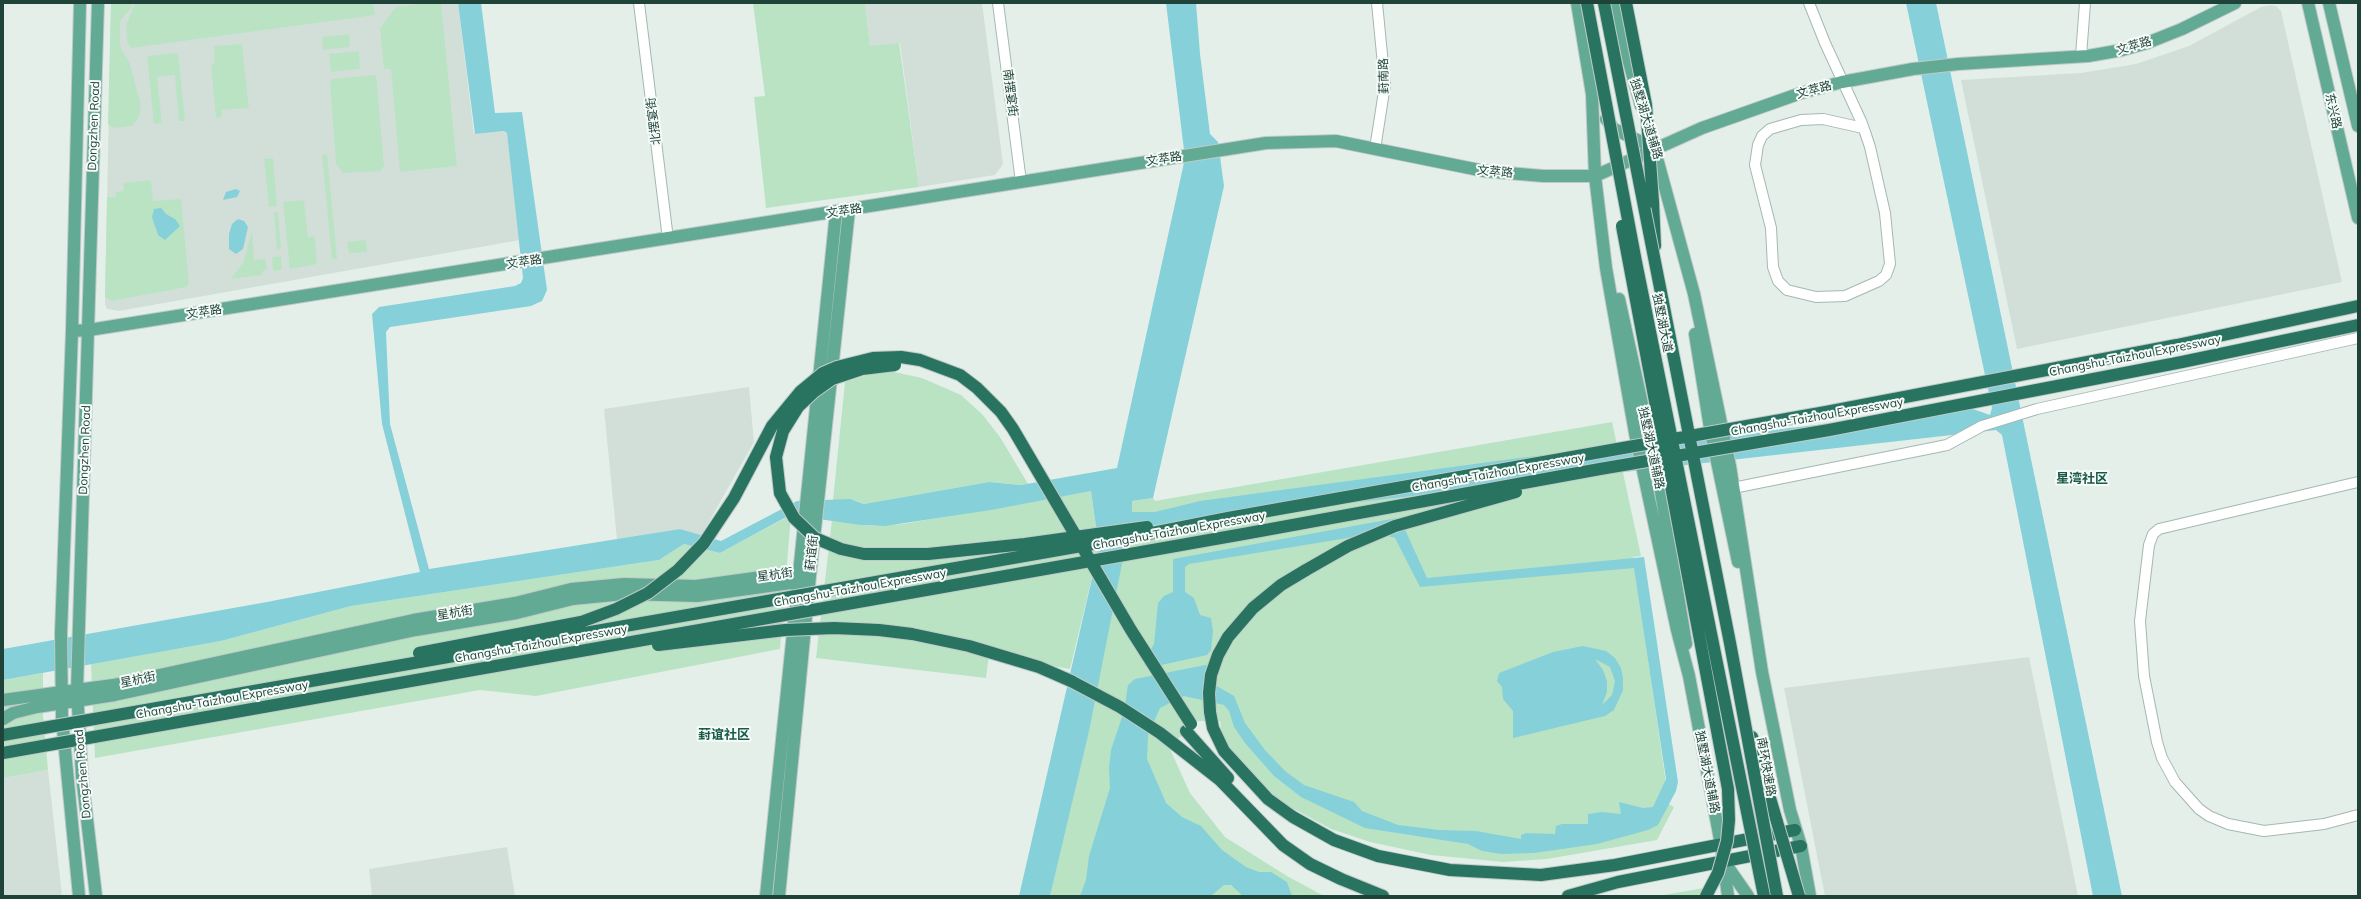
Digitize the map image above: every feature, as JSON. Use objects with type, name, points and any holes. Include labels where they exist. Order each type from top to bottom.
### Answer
[{"type":"highway","name":"独墅湖大道","points":[[1586,3],[1686,511],[1715,648],[1764,896]]},
{"type":"highway","name":"独墅湖大道","points":[[1604,3],[1730,643]]},
{"type":"highway","points":[[1626,3],[1646,105],[1657,277]]},
{"type":"highway","points":[[1611,130],[1624,247],[1728,789],[1729,820],[1727,841],[1718,872],[1706,896]]},
{"type":"highway","name":"Changshu-Taizhou Expressway","points":[[3,735],[1119,539],[1228,518],[1842,409],[2178,345],[2358,306]]},
{"type":"highway","name":"Changshu-Taizhou Expressway","points":[[3,753],[1241,535],[1600,469],[1829,430],[2174,363],[2358,324]]},
{"type":"highway","points":[[196,700],[319,672],[581,622],[616,610],[648,593],[664,581],[704,543],[734,498],[772,426],[785,408],[808,384],[824,373],[847,363],[873,358],[901,357],[920,360],[960,375],[977,388],[1001,412],[1013,429],[1188,728],[1218,759],[1268,799],[1319,832],[1360,850],[1450,870],[1541,875],[1615,865],[1795,830]]},
{"type":"highway","points":[[1228,518],[1106,531],[1069,537],[1062,538],[1025,544],[957,552],[909,555],[864,554],[841,549],[823,542],[809,533],[794,518],[782,499],[776,468],[777,450],[783,431],[798,407],[822,385],[851,371],[881,366],[908,365],[939,373],[964,387],[995,416],[1008,434],[1053,510],[1065,531],[1069,538],[1073,544],[1124,633],[1188,728],[1232,782],[1256,816]]},
{"type":"highway","points":[[1268,799],[1224,751],[1213,728],[1209,703],[1210,683],[1218,655],[1228,637],[1254,608],[1281,585],[1348,546],[1414,519],[1494,497],[1727,455],[1829,430]]},
{"type":"highway","points":[[560,655],[810,629],[858,629],[912,634],[969,646],[1039,667],[1120,707],[1178,747],[1220,780],[1283,845],[1310,864],[1341,879],[1383,896]]},
{"type":"highway","name":"南环快速路","points":[[1730,643],[1750,759],[1777,896]]},
{"type":"highway","points":[[1741,700],[1798,896]]},
{"type":"highway","points":[[1777,822],[1790,896]]},
{"type":"highway","points":[[1568,896],[1618,882],[1801,846]]},
{"type":"main road","name":"Dongzhen Road","points":[[79,896],[66,776],[61,698],[61,633],[72,331],[80,3]]},
{"type":"main road","name":"Dongzhen Road","points":[[96,896],[82,776],[77,696],[98,3]]},
{"type":"main road","name":"独墅湖大道辅路","points":[[1577,3],[1592,94],[1594,176],[1600,223],[1635,435],[1689,676],[1721,845],[1728,896]]},
{"type":"main road","name":"独墅湖大道辅路","points":[[1616,3],[1629,62],[1694,294],[1716,428],[1762,672],[1795,830],[1801,846],[1810,896]]},
{"type":"main road","name":"文萃路","points":[[72,331],[89,330],[668,239],[1266,143],[1322,140],[1347,142],[1438,163],[1484,171],[1543,176],[1594,176],[1654,148],[1766,104],[1842,82],[1914,69],[1958,64],[2081,56],[2111,52],[2147,43],[2205,19],[2235,3]]},
{"type":"main road","name":"东兴路","points":[[2308,3],[2358,218]]},
{"type":"main road","name":"东兴路","points":[[2329,3],[2358,126]]},
{"type":"main road","points":[[1592,94],[1601,114],[1614,129],[1654,148]]},
{"type":"main road","name":"葑谊街","points":[[766,896],[802,576],[849,210]]},
{"type":"main road","name":"葑谊街","points":[[813,495],[836,212]]},
{"type":"main road","name":"独墅湖大道辅路","points":[[1600,223],[1612,266],[1660,486],[1685,627],[1689,676]]},
{"type":"main road","name":"独墅湖大道辅路","points":[[1724,467],[1733,488],[1762,672]]},
{"type":"main road","name":"葑谊街","points":[[779,896],[802,576]]},
{"type":"main road","name":"星杭街","points":[[61,698],[416,630],[517,613],[573,599],[624,594],[697,596],[802,576]]},
{"type":"main road","points":[[3,700],[61,698]]},
{"type":"main road","points":[[3,719],[13,713],[61,698]]},
{"type":"main road","points":[[1724,862],[1748,896]]},
{"type":"street","name":"北摆宴街","points":[[639,3],[668,239]]},
{"type":"street","name":"南摆宴街","points":[[998,3],[1021,182]]},
{"type":"street","name":"葑南路","points":[[1376,148],[1386,85],[1377,3]]},
{"type":"street","points":[[1809,3],[1863,128],[1883,198],[1889,241],[1888,270],[1884,277],[1873,285],[1839,297],[1816,297],[1787,290],[1778,281],[1773,267],[1771,228],[1756,165],[1758,145],[1767,130],[1794,121],[1823,119],[1863,128]]},
{"type":"street","points":[[2081,56],[2085,3]]},
{"type":"street","points":[[1733,488],[1947,445],[1982,426],[2037,409],[2358,338]]},
{"type":"street","points":[[2358,482],[2159,529],[2153,534],[2149,545],[2140,621],[2144,676],[2158,746],[2175,782],[2199,809],[2209,816],[2228,824],[2264,831],[2324,824],[2358,815]]},
{"type":"shaded area","points":[[111,3],[458,3],[474,134],[504,131],[507,133],[520,240],[119,311],[107,309],[105,304]]},
{"type":"shaded area","points":[[865,3],[982,3],[1003,164],[995,175],[919,187],[900,43],[870,47]]},
{"type":"shaded area","points":[[2270,5],[2276,6],[2281,11],[2342,282],[2017,349],[1961,80],[2081,73],[2136,64],[2189,46],[2261,7]]},
{"type":"shaded area","points":[[749,387],[754,442],[701,536],[680,529],[617,540],[604,409]]},
{"type":"shaded area","points":[[2029,657],[2078,896],[1825,896],[1784,688]]},
{"type":"shaded area","points":[[48,770],[62,896],[3,896],[3,778]]},
{"type":"shaded area","points":[[507,847],[515,896],[372,896],[369,869]]},
{"type":"green space","points":[[111,3],[132,3],[131,8],[120,21],[120,46],[130,64],[141,106],[139,117],[132,126],[113,128],[108,124]]},
{"type":"green space","points":[[135,3],[373,3],[375,15],[131,48],[127,41],[126,26]]},
{"type":"green space","points":[[425,3],[441,3],[457,166],[400,172],[391,69],[384,69],[380,28],[396,7]]},
{"type":"green space","points":[[753,3],[865,3],[870,46],[899,43],[919,187],[766,208],[754,97],[765,96]]},
{"type":"green space","points":[[349,34],[350,47],[323,50],[322,37]]},
{"type":"green space","points":[[242,44],[249,108],[221,110],[222,117],[216,118],[211,64],[215,63],[214,46]]},
{"type":"green space","points":[[359,51],[360,69],[331,72],[329,54]]},
{"type":"green space","points":[[178,53],[185,121],[179,121],[175,75],[157,77],[162,123],[154,124],[147,56]]},
{"type":"green space","points":[[376,75],[384,165],[381,171],[343,173],[336,164],[330,82],[332,79]]},
{"type":"green space","points":[[327,154],[337,259],[332,259],[322,155]]},
{"type":"green space","points":[[273,158],[277,206],[269,207],[264,159]]},
{"type":"green space","points":[[151,180],[153,201],[181,199],[189,284],[186,287],[112,301],[105,297],[107,197],[116,197],[116,192],[124,191],[123,183]]},
{"type":"green space","points":[[304,200],[308,237],[314,236],[317,264],[290,269],[283,202]]},
{"type":"green space","points":[[274,212],[278,212],[281,249],[277,250]]},
{"type":"green space","points":[[252,230],[254,260],[265,259],[267,268],[262,272],[262,275],[231,279],[244,261]]},
{"type":"green space","points":[[366,240],[367,252],[349,253],[347,242]]},
{"type":"green space","points":[[281,256],[282,270],[273,271],[272,257]]},
{"type":"green space","points":[[877,372],[894,372],[922,378],[961,395],[982,414],[1000,437],[1028,484],[1021,485],[989,482],[864,504],[857,501],[833,500],[845,382]]},
{"type":"green space","points":[[1612,422],[1641,556],[1633,557],[1669,804],[1674,807],[1657,840],[1547,859],[1503,862],[1431,855],[1370,842],[1331,829],[1285,804],[1267,789],[1229,751],[1222,734],[1220,721],[1198,721],[1169,747],[1190,793],[1225,837],[1287,876],[1324,896],[1050,896],[1129,528],[1132,501],[1153,498],[1155,501]]},
{"type":"green space","points":[[1091,491],[1099,548],[1070,669],[989,655],[986,678],[816,658],[832,520],[871,526],[903,524]]},
{"type":"green space","points":[[791,515],[780,649],[536,696],[480,690],[95,758],[91,664],[221,641],[351,606],[659,560],[684,544],[720,553]]},
{"type":"green space","points":[[43,673],[43,716],[48,770],[3,778],[3,680]]},
{"type":"green space","points":[[1704,888],[1705,896],[1658,896]]},
{"type":"water","points":[[458,3],[481,3],[495,113],[522,112],[547,290],[542,301],[531,306],[390,327],[386,332],[390,424],[429,569],[680,529],[721,541],[797,501],[850,499],[864,504],[989,482],[1021,485],[1117,468],[1185,158],[1166,3],[1196,3],[1200,54],[1210,134],[1218,142],[1224,186],[1153,498],[1132,501],[1132,512],[1155,512],[1200,501],[1519,458],[1970,408],[1990,415],[1992,408],[1906,3],[1936,3],[2122,896],[2093,896],[2002,435],[1996,430],[1129,528],[1089,731],[1050,896],[1019,896],[1099,548],[1091,491],[991,510],[885,526],[861,525],[790,515],[720,553],[684,544],[659,560],[351,606],[221,641],[3,680],[3,649],[267,602],[420,572],[382,424],[372,314],[379,307],[515,286],[521,283],[523,278],[507,133],[504,131],[475,134]]},
{"type":"water","points":[[236,189],[240,191],[237,197],[223,200],[226,192]]},
{"type":"water","points":[[161,208],[166,214],[175,219],[180,226],[165,240],[158,235],[152,217],[154,209]]},
{"type":"water","points":[[238,219],[244,221],[248,227],[243,249],[236,254],[229,249],[229,234],[232,224]]},
{"type":"water","points":[[1397,518],[1401,521],[1427,578],[1644,557],[1678,782],[1676,791],[1658,825],[1648,830],[1597,844],[1534,853],[1502,854],[1482,851],[1468,844],[1365,828],[1301,797],[1274,776],[1245,743],[1234,727],[1229,711],[1224,705],[1184,696],[1160,708],[1148,735],[1147,759],[1166,803],[1182,817],[1201,826],[1222,850],[1246,867],[1259,872],[1271,872],[1287,882],[1292,896],[1243,896],[1231,885],[1224,885],[1211,896],[1080,896],[1086,880],[1089,856],[1110,788],[1109,768],[1111,750],[1124,711],[1128,685],[1135,679],[1205,665],[1209,665],[1215,685],[1234,696],[1245,723],[1265,750],[1285,771],[1304,785],[1354,802],[1362,811],[1398,825],[1439,830],[1476,831],[1521,839],[1521,835],[1526,833],[1555,834],[1556,826],[1562,824],[1588,824],[1588,814],[1602,812],[1621,814],[1619,802],[1643,808],[1653,807],[1666,779],[1634,568],[1420,587],[1395,538],[1378,533],[1189,564],[1185,567],[1185,592],[1194,598],[1200,615],[1211,618],[1213,631],[1211,650],[1207,655],[1157,666],[1145,666],[1144,662],[1154,644],[1158,603],[1164,596],[1173,592],[1173,559]]},
{"type":"water","points":[[1583,646],[1606,651],[1615,658],[1621,668],[1623,690],[1614,710],[1605,716],[1513,738],[1513,711],[1503,699],[1502,687],[1497,681],[1499,673],[1553,652]],"holes":[[[1595,659],[1610,667],[1615,681],[1612,695],[1602,705],[1607,692],[1607,681],[1603,670]]]},
{"type":"district","name":"星湾社区","points":[[2082,479]]},
{"type":"district","name":"葑谊社区","points":[[724,735]]}]
